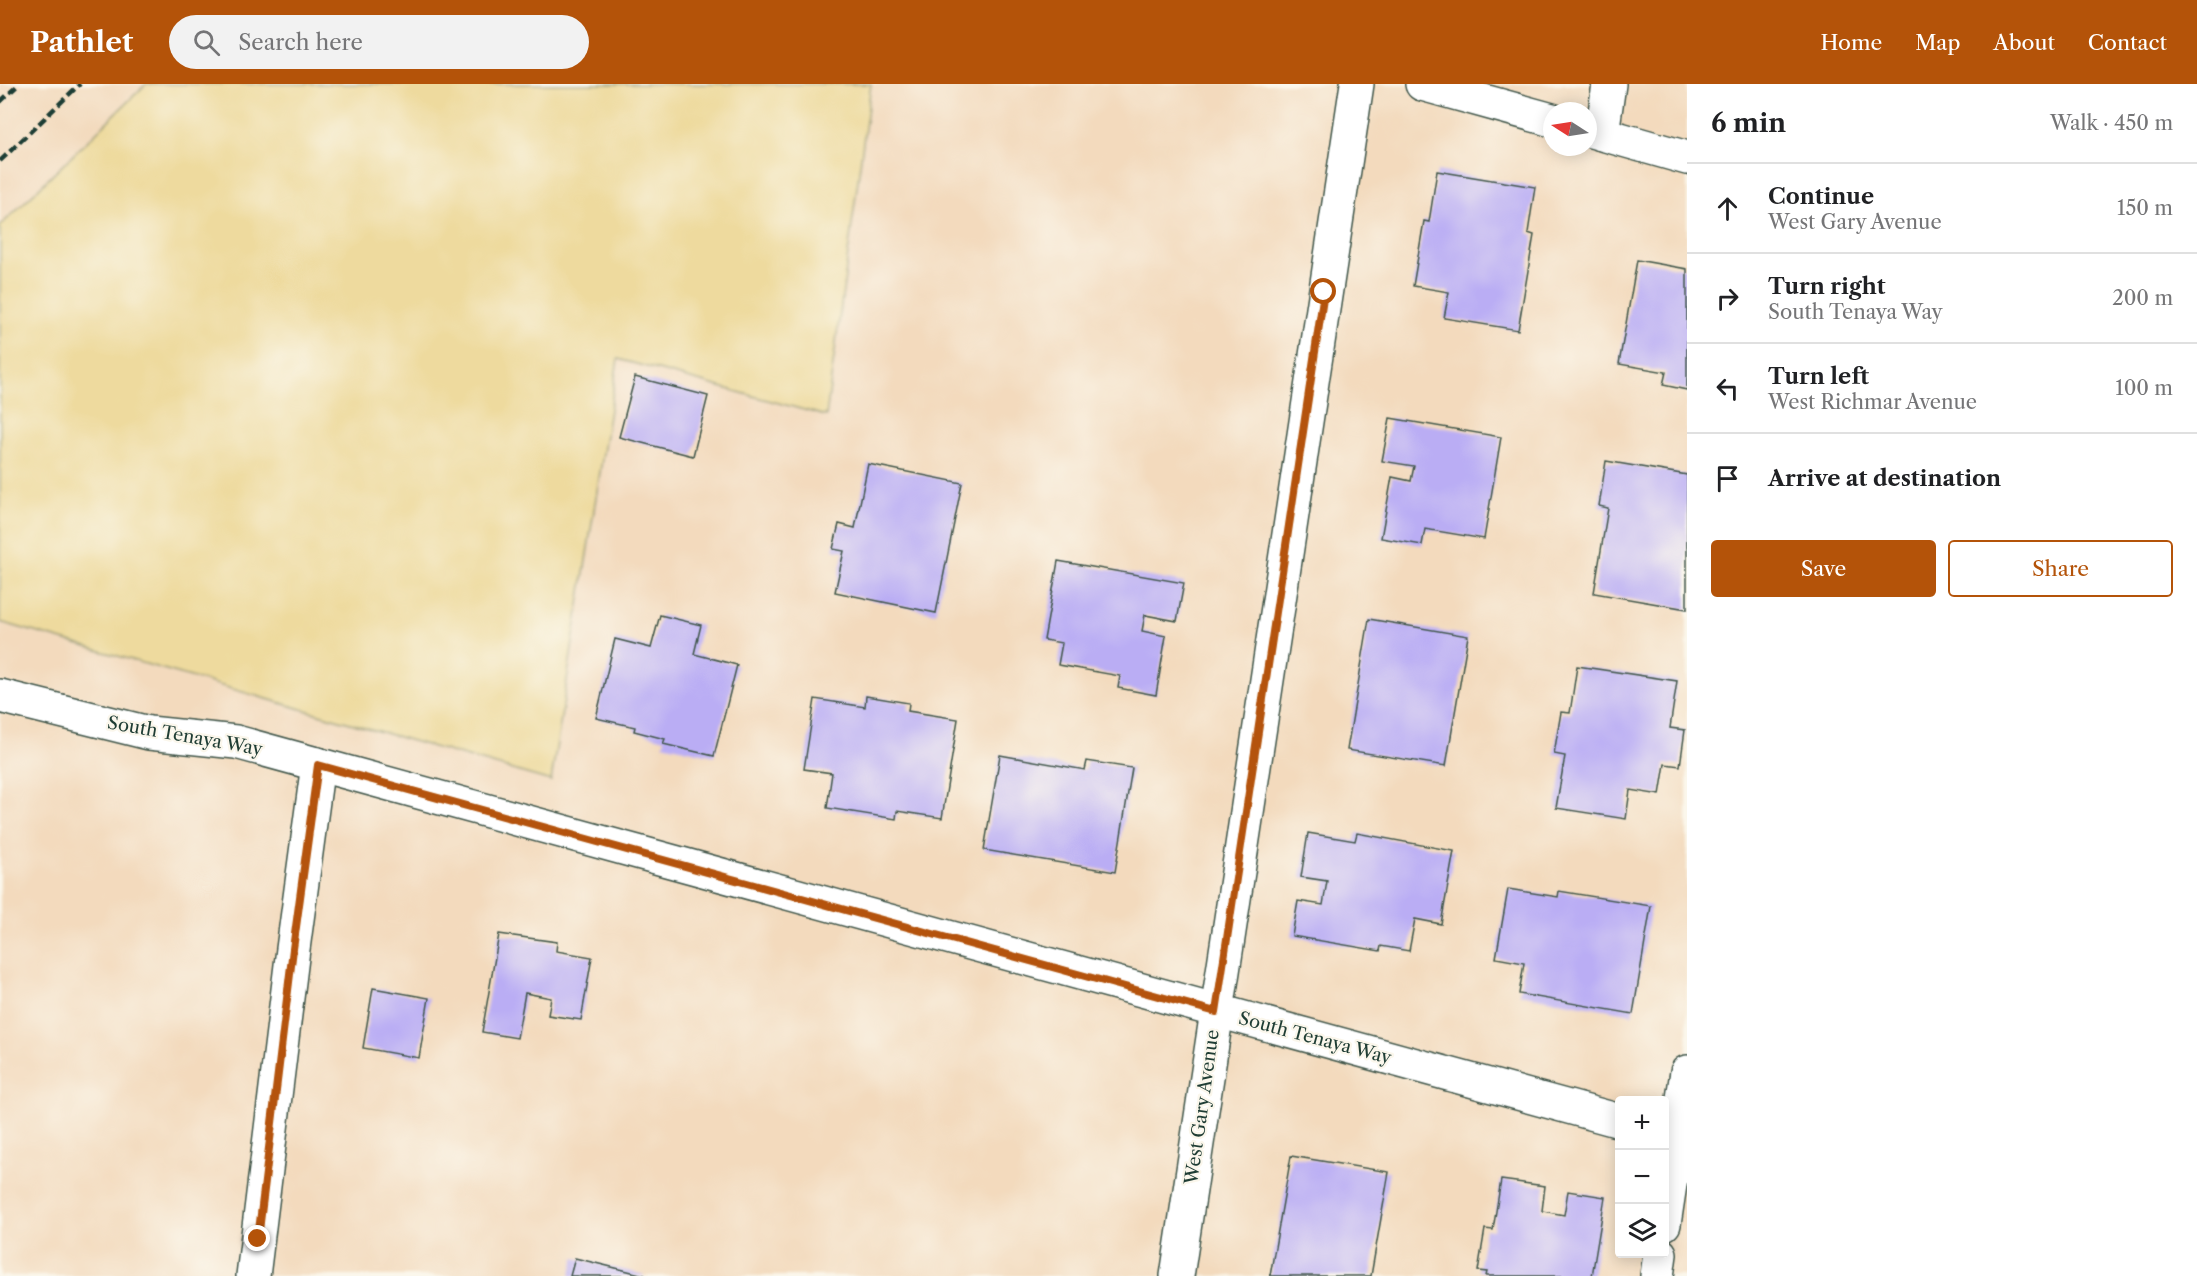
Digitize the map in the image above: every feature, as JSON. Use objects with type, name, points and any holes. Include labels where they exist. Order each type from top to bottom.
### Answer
[{"type":"street","name":"West Gary Avenue","points":[[1177,1276],[1357,84]]},
{"type":"street","points":[[1422,84],[1543,118]]},
{"type":"street","points":[[1597,125],[1609,84]]},
{"type":"street","points":[[1597,133],[1687,158]]},
{"type":"street","name":"South Tenaya Way","points":[[0,696],[149,733],[236,742],[1615,1120]]},
{"type":"street","points":[[253,1276],[291,961],[318,765]]},
{"type":"street","points":[[1668,1204],[1687,1072]]},
{"type":"street","points":[[1657,1276],[1659,1258]]},
{"type":"sand","points":[[146,84],[871,84],[826,416],[618,359],[551,781],[0,622],[0,226]]},
{"type":"building","points":[[1437,171],[1535,187],[1528,233],[1534,235],[1518,330],[1444,318],[1449,292],[1413,286],[1424,221],[1429,222]]},
{"type":"building","points":[[1637,260],[1687,269],[1687,390],[1663,385],[1666,372],[1619,364]]},
{"type":"building","points":[[635,377],[708,396],[693,456],[619,437]]},
{"type":"building","points":[[1390,418],[1501,437],[1484,539],[1425,529],[1422,545],[1381,538],[1392,477],[1411,481],[1414,466],[1382,461]]},
{"type":"building","points":[[1606,461],[1687,475],[1687,609],[1594,593],[1608,508],[1599,506]]},
{"type":"building","points":[[868,464],[962,483],[936,613],[835,592],[844,551],[833,549],[839,524],[855,528]]},
{"type":"building","points":[[1058,561],[1184,583],[1177,621],[1145,615],[1142,631],[1166,636],[1156,695],[1118,688],[1120,676],[1058,665],[1062,643],[1044,640]]},
{"type":"building","points":[[660,615],[701,625],[694,654],[737,665],[714,756],[663,744],[665,739],[634,731],[635,727],[596,718],[615,639],[651,648]]},
{"type":"building","points":[[1369,619],[1468,636],[1446,766],[1347,750]]},
{"type":"building","points":[[1577,666],[1677,681],[1670,728],[1685,730],[1680,766],[1665,764],[1660,795],[1630,790],[1626,819],[1556,808],[1565,756],[1554,754],[1561,712],[1570,713]]},
{"type":"building","points":[[866,696],[909,703],[908,711],[958,719],[942,818],[897,811],[896,819],[827,808],[832,773],[804,769],[815,699],[865,707]]},
{"type":"building","points":[[1000,755],[1085,770],[1087,761],[1132,768],[1115,872],[984,850]]},
{"type":"building","points":[[1308,833],[1355,841],[1357,833],[1454,851],[1441,924],[1415,919],[1409,951],[1381,946],[1380,951],[1292,936],[1298,901],[1323,905],[1327,881],[1301,877]]},
{"type":"building","points":[[1508,889],[1558,897],[1559,891],[1651,906],[1633,1014],[1519,994],[1524,963],[1496,958]]},
{"type":"building","points":[[499,934],[557,942],[556,951],[592,957],[581,1020],[548,1015],[551,998],[525,993],[517,1038],[482,1032]]},
{"type":"building","points":[[373,988],[429,998],[419,1058],[363,1048]]},
{"type":"building","points":[[1291,1156],[1389,1172],[1371,1276],[1270,1276]]},
{"type":"building","points":[[1501,1180],[1545,1186],[1542,1211],[1564,1215],[1568,1191],[1605,1197],[1592,1276],[1486,1276],[1487,1272],[1478,1271],[1485,1229],[1493,1230]]},
{"type":"building","points":[[575,1258],[644,1275],[570,1276]]},
{"type":"railway","points":[[0,102],[19,84]]},
{"type":"railway","points":[[0,161],[80,84]]},
{"type":"route","points":[[258,1239],[318,765],[442,797],[1216,1012],[1324,292]]}]
